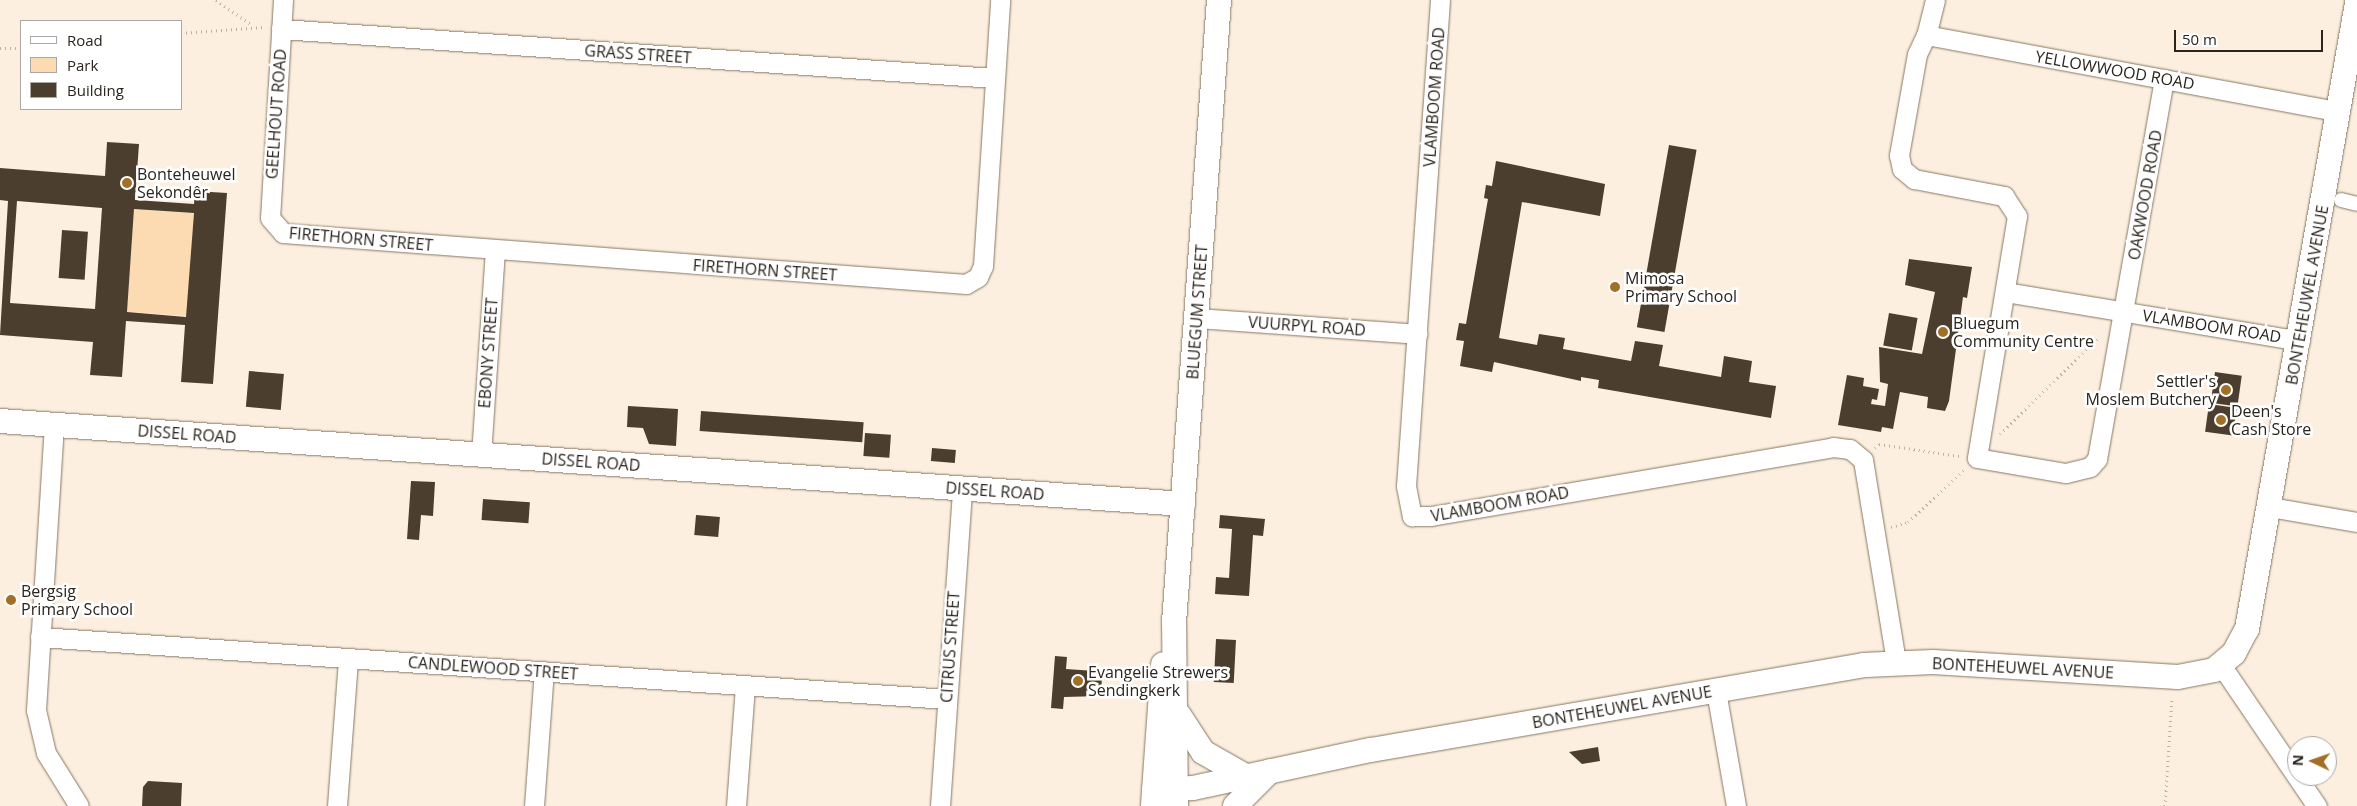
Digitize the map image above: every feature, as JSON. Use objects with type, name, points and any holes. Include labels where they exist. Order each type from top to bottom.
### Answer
[{"type":"street","name":"GEELHOUT ROAD","points":[[274,226],[270,205],[283,0]]},
{"type":"street","name":"FIRETHORN STREET","points":[[274,226],[283,233],[495,250],[973,281],[982,266],[1000,0]]},
{"type":"street","name":"BLUEGUM STREET","points":[[1165,798],[1178,706],[1174,623],[1219,0]]},
{"type":"street","name":"VLAMBOOM ROAD","points":[[1440,0],[1406,486],[1412,516],[1430,516],[1833,446],[1850,449],[1864,460]]},
{"type":"street","points":[[1935,0],[1926,35],[1916,54],[1899,162],[1914,179],[2010,200],[2017,222],[1976,458]]},
{"type":"street","name":"BONTEHEUWEL AVENUE","points":[[1165,798],[1270,771],[1716,691],[1896,662],[2178,677],[2197,675],[2221,665],[2239,648],[2247,629],[2300,341],[2357,3]]},
{"type":"street","name":"GRASS STREET","points":[[281,29],[995,78]]},
{"type":"street","name":"YELLOWWOOD ROAD","points":[[1926,35],[2338,111]]},
{"type":"street","name":"OAKWOOD ROAD","points":[[1976,458],[2066,472],[2090,467],[2102,442],[2164,79]]},
{"type":"street","points":[[2341,200],[2357,204]]},
{"type":"street","name":"EBONY STREET","points":[[481,455],[495,250]]},
{"type":"street","name":"VLAMBOOM ROAD","points":[[2005,292],[2300,341]]},
{"type":"street","name":"VUURPYL ROAD","points":[[1196,318],[1417,334]]},
{"type":"street","name":"DISSEL ROAD","points":[[0,421],[1183,504]]},
{"type":"street","points":[[54,424],[36,710],[40,732],[54,770],[78,806]]},
{"type":"street","points":[[1864,460],[1896,662]]},
{"type":"street","name":"CITRUS STREET","points":[[940,806],[962,488]]},
{"type":"street","points":[[2270,507],[2357,522]]},
{"type":"street","name":"BLUEGUM STREET","points":[[1165,798],[1163,665],[1174,623]]},
{"type":"street","name":"CANDLEWOOD STREET","points":[[40,637],[947,699]]},
{"type":"street","points":[[338,806],[348,658]]},
{"type":"street","points":[[2221,665],[2317,806]]},
{"type":"street","points":[[534,806],[544,671]]},
{"type":"street","points":[[736,806],[744,686]]},
{"type":"street","points":[[1716,691],[1736,806]]},
{"type":"street","points":[[1178,706],[1184,727],[1199,748],[1245,776]]},
{"type":"street","points":[[1235,806],[1270,771]]},
{"type":"path","points":[[216,0],[252,26]]},
{"type":"path","points":[[182,33],[252,26],[281,29]]},
{"type":"path","points":[[0,48],[20,48]]},
{"type":"path","points":[[1886,528],[1908,522],[1976,458],[2125,311]]},
{"type":"path","points":[[1864,460],[1878,444],[1976,458]]},
{"type":"path","points":[[2165,806],[2172,694]]},
{"type":"green space","points":[[134,209],[194,213],[187,316],[127,312]]},
{"type":"building","points":[[107,142],[139,144],[135,200],[194,204],[195,191],[227,193],[213,384],[181,382],[185,325],[126,321],[122,377],[90,375],[93,342],[0,335],[8,201],[0,200],[0,168],[105,176]],"holes":[[[17,201],[102,208],[95,309],[10,303]],[[134,209],[194,213],[186,317],[127,312]]]},
{"type":"building","points":[[1669,145],[1697,150],[1664,332],[1637,327]]},
{"type":"building","points":[[1496,161],[1605,184],[1600,216],[1522,202],[1499,338],[1537,345],[1539,334],[1565,338],[1563,349],[1631,361],[1635,341],[1663,345],[1659,366],[1721,377],[1724,356],[1752,361],[1749,382],[1776,386],[1771,418],[1598,388],[1599,380],[1581,377],[1581,381],[1494,362],[1492,372],[1460,366],[1464,341],[1456,340],[1459,323],[1466,324],[1488,199],[1484,198],[1486,185],[1492,186]]},
{"type":"building","points":[[62,230],[88,232],[85,280],[59,278]]},
{"type":"building","points":[[1909,259],[1972,267],[1967,298],[1963,297],[1949,401],[1945,411],[1927,408],[1928,397],[1900,392],[1893,429],[1882,427],[1881,432],[1838,425],[1847,375],[1864,378],[1863,386],[1879,389],[1877,400],[1872,399],[1871,404],[1885,406],[1888,384],[1880,382],[1879,347],[1922,354],[1935,292],[1905,285]]},
{"type":"building","points":[[1889,313],[1918,318],[1912,351],[1883,345]]},
{"type":"building","points":[[249,371],[284,374],[281,410],[246,407]]},
{"type":"building","name":"Settler's Moslem Butchery","points":[[2215,372],[2242,376],[2237,406],[2211,403]]},
{"type":"building","name":"Deen's Cash Store","points":[[2209,404],[2237,408],[2233,436],[2205,432]]},
{"type":"building","points":[[628,406],[678,409],[676,446],[649,444],[643,428],[627,427]]},
{"type":"building","points":[[701,411],[864,422],[862,442],[700,431]]},
{"type":"building","points":[[865,433],[891,435],[889,458],[863,456]]},
{"type":"building","points":[[932,448],[956,450],[955,463],[931,461]]},
{"type":"building","points":[[411,481],[435,482],[433,516],[421,515],[419,540],[407,539]]},
{"type":"building","points":[[483,499],[530,502],[528,523],[482,520]]},
{"type":"building","points":[[696,515],[720,517],[718,537],[694,535]]},
{"type":"building","points":[[1220,515],[1265,519],[1263,536],[1253,535],[1249,596],[1215,594],[1216,577],[1229,578],[1232,529],[1219,528]]},
{"type":"building","points":[[1216,639],[1236,640],[1234,683],[1214,682]]},
{"type":"building","name":"Evangelie Strewers Sendingkerk","points":[[1055,656],[1067,657],[1066,669],[1095,671],[1095,675],[1102,676],[1101,696],[1064,697],[1063,709],[1051,708]]},
{"type":"building","points":[[1598,747],[1600,761],[1582,764],[1569,752]]},
{"type":"building","points":[[148,781],[182,783],[181,806],[142,806],[143,787]]},
{"type":"place","name":"Bonteheuwel Sekondêr","points":[[127,183]]},
{"type":"place","name":"Mimosa Primary School","points":[[1615,287]]},
{"type":"place","name":"Bluegum Community Centre","points":[[1943,332]]},
{"type":"place","name":"Settler's Moslem Butchery","points":[[2226,390]]},
{"type":"place","name":"Deen's Cash Store","points":[[2221,420]]},
{"type":"place","name":"Bergsig Primary School","points":[[11,600]]},
{"type":"place","name":"Evangelie Strewers Sendingkerk","points":[[1078,681]]}]
